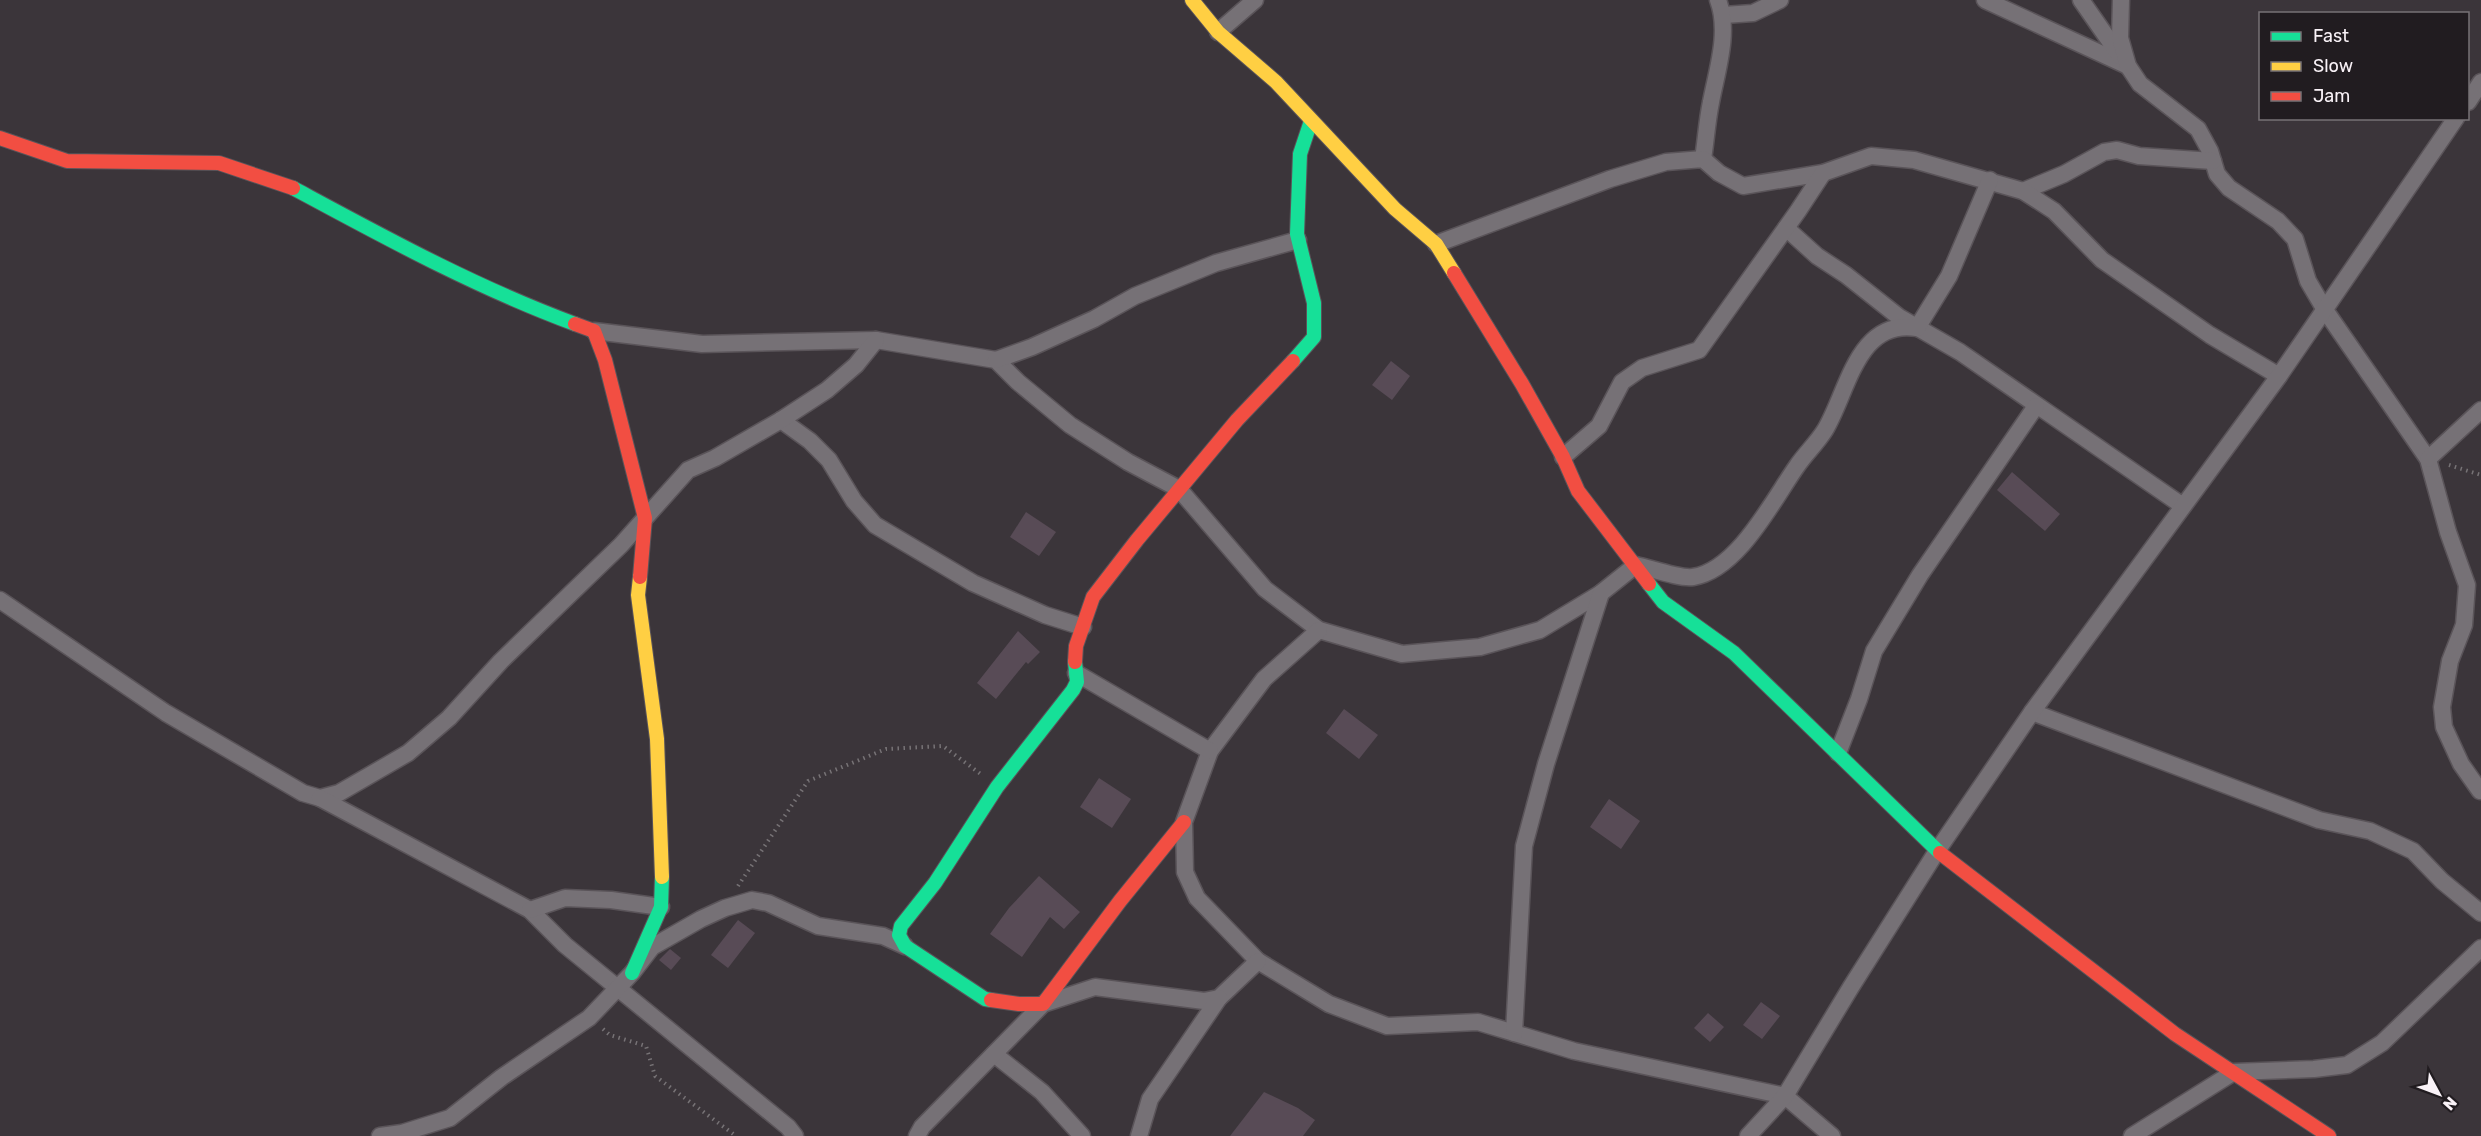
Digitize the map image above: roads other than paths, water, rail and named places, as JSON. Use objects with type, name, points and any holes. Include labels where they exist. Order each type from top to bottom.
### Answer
[{"type":"street","points":[[1192,0],[1218,32],[1276,82],[1395,210],[1436,244],[1522,384],[1563,457],[1578,491],[1663,602],[1734,652],[1937,851],[2175,1034],[2329,1136]]},
{"type":"street","points":[[1218,32],[1254,0]]},
{"type":"street","points":[[1703,159],[1718,70],[1721,8],[1753,14],[1780,0]]},
{"type":"street","points":[[1985,0],[2128,66]]},
{"type":"street","points":[[2081,0],[2140,84],[2198,129],[2217,174],[2229,188],[2278,221],[2295,239],[2308,281],[2325,310],[2428,459],[2448,532],[2467,585],[2464,626],[2450,661],[2442,707],[2444,727],[2461,764],[2480,791]]},
{"type":"street","points":[[2121,0],[2120,38],[2128,66]]},
{"type":"street","points":[[2469,101],[2480,87]]},
{"type":"street","points":[[1748,1136],[1785,1096],[1937,851],[2032,712],[2279,376],[2455,120]]},
{"type":"street","points":[[905,946],[899,935],[901,926],[935,883],[997,787],[1073,690],[1077,682],[1076,646],[1093,597],[1237,420],[1314,337],[1314,303],[1298,240],[1300,154],[1311,121]]},
{"type":"street","points":[[0,138],[68,161],[219,163],[287,185],[436,265],[513,301],[594,332],[702,344],[876,340],[996,360],[1032,347],[1094,319],[1135,296],[1216,263],[1298,240]]},
{"type":"street","points":[[2023,190],[2064,174],[2104,152],[2117,150],[2139,156],[2213,161]]},
{"type":"street","points":[[1436,244],[1610,179],[1666,162],[1703,159],[1719,173],[1743,186],[1823,173],[1871,156],[1914,160],[2023,190],[2054,211],[2102,260],[2210,335],[2279,376]]},
{"type":"street","points":[[1563,457],[1599,426],[1622,382],[1642,368],[1699,350],[1823,173]]},
{"type":"street","points":[[1917,328],[1949,276],[1990,180]]},
{"type":"street","points":[[1786,228],[1817,256],[1846,275],[1899,318],[1960,352],[2183,506]]},
{"type":"street","points":[[1636,564],[1691,578],[1710,573],[1739,547],[1759,524],[1797,466],[1825,430],[1840,395],[1867,345],[1887,330],[1904,326],[1917,328]]},
{"type":"street","points":[[594,332],[605,360],[645,518],[638,595],[657,739],[663,857],[661,907],[632,973]]},
{"type":"street","points":[[320,798],[339,793],[408,753],[448,718],[501,662],[621,545],[688,470],[716,458],[827,390],[856,365],[876,340]]},
{"type":"street","points":[[996,360],[1018,382],[1070,425],[1128,462],[1179,489],[1265,589],[1319,630],[1402,654],[1480,647],[1540,630],[1601,593],[1636,564]]},
{"type":"street","points":[[1838,753],[1859,699],[1874,651],[1920,575],[2036,406]]},
{"type":"street","points":[[2428,459],[2481,410]]},
{"type":"street","points":[[781,420],[810,441],[829,460],[854,501],[875,525],[973,583],[1045,615],[1083,627]]},
{"type":"street","points":[[1514,1033],[1524,846],[1546,764],[1601,593]]},
{"type":"street","points":[[0,600],[166,713],[303,793],[320,798],[530,910],[565,945],[788,1127],[795,1136]]},
{"type":"street","points":[[917,1136],[922,1126],[1043,1004],[1120,901],[1184,822],[1210,751],[1264,679],[1319,630]]},
{"type":"street","points":[[1076,673],[1210,751]]},
{"type":"street","points":[[2032,712],[2319,820],[2370,831],[2413,850],[2442,880],[2481,913]]},
{"type":"street","points":[[1184,822],[1185,872],[1197,898],[1258,961],[1329,1004],[1387,1026],[1478,1022],[1575,1051],[1785,1096],[1832,1136]]},
{"type":"street","points":[[530,910],[566,898],[611,900],[661,907]]},
{"type":"street","points":[[380,1136],[402,1133],[450,1118],[502,1077],[589,1018],[632,973],[652,947],[701,919],[725,908],[752,900],[760,901],[818,926],[883,936],[905,946],[985,999],[1019,1004],[1043,1004],[1095,987],[1204,1001],[1220,998]]},
{"type":"street","points":[[2132,1136],[2234,1072],[2314,1069],[2347,1065],[2382,1043],[2481,948]]},
{"type":"street","points":[[1139,1136],[1149,1099],[1220,998],[1258,961]]},
{"type":"street","points":[[994,1054],[1041,1092],[1082,1136]]}]
